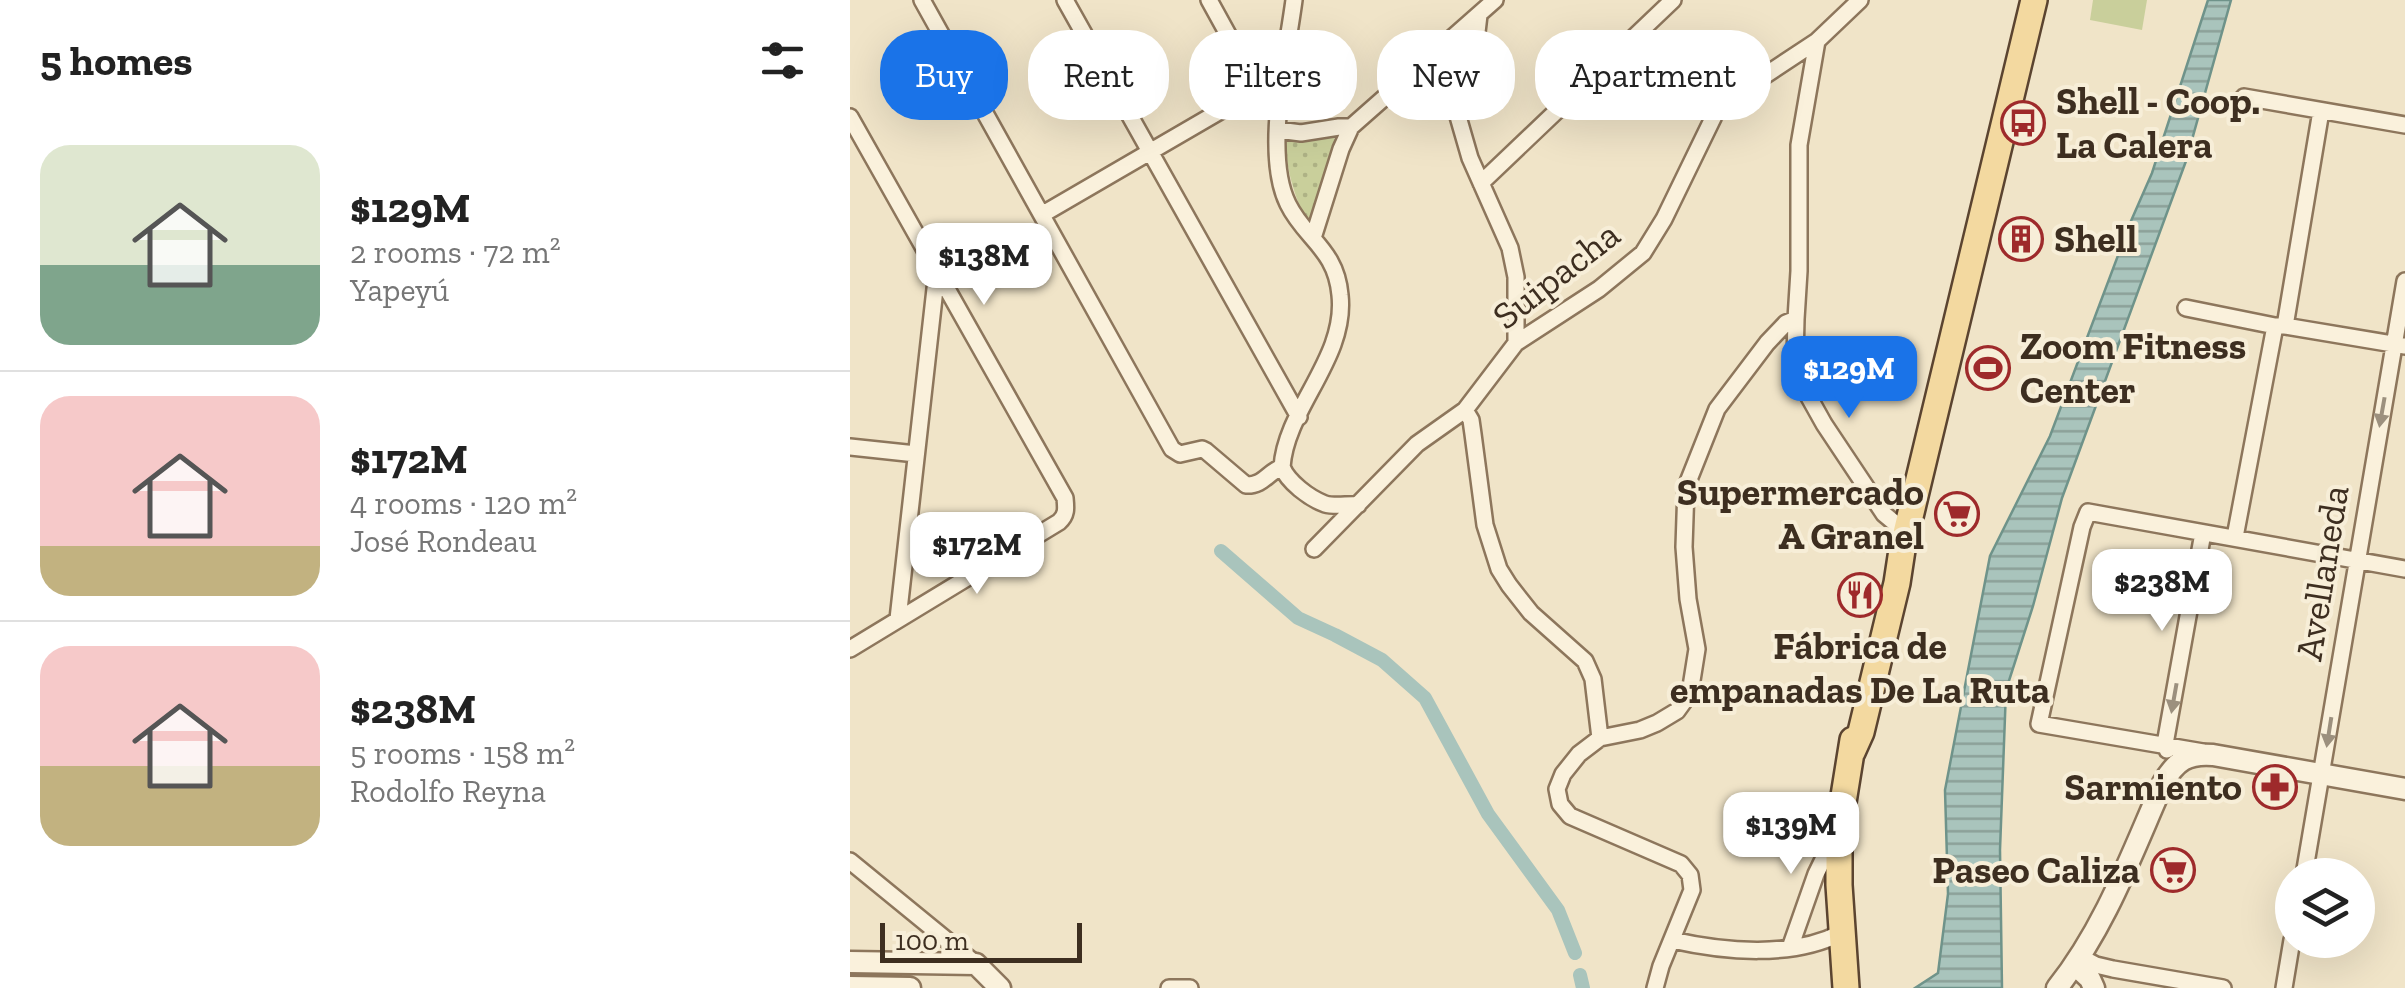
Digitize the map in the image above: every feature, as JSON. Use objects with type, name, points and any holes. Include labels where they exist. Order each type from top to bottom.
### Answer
[{"type":"main road","points":[[1846,983],[1839,827],[1854,730],[1904,539],[2030,7]]},
{"type":"street","points":[[922,0],[1172,450],[1180,454],[1202,449],[1246,485],[1261,482],[1282,467]]},
{"type":"street","points":[[1065,0],[1299,417]]},
{"type":"street","points":[[1208,0],[1225,30]]},
{"type":"street","points":[[1290,30],[1294,0]]},
{"type":"street","points":[[1313,238],[1352,127],[1495,0]]},
{"type":"street","points":[[1481,183],[1673,0]]},
{"type":"street","name":"Suipacha","points":[[1314,549],[1417,444],[1466,410],[1516,343],[1599,289],[1643,253],[1664,219],[1715,114],[1817,41],[1860,0]]},
{"type":"street","points":[[1479,15],[1474,58],[1457,113],[1464,142],[1510,248],[1516,277],[1516,343]]},
{"type":"street","points":[[1817,41],[1799,145],[1795,360],[1800,382],[1824,424],[1904,539]]},
{"type":"street","points":[[2244,97],[2405,126]]},
{"type":"street","points":[[2235,537],[2322,111]]},
{"type":"street","points":[[850,117],[1065,498],[1066,513],[1060,522],[850,648]]},
{"type":"street","points":[[1042,214],[1205,120]]},
{"type":"street","points":[[1279,120],[1276,151],[1280,183],[1301,225],[1323,247],[1340,295],[1340,313],[1325,365],[1286,446],[1282,467],[1286,477],[1321,502],[1358,504]]},
{"type":"street","points":[[1278,130],[1302,133],[1352,127]]},
{"type":"street","points":[[898,619],[937,271]]},
{"type":"street","name":"Avellaneda","points":[[2307,858],[2357,560],[2399,345],[2405,281]]},
{"type":"street","points":[[2186,308],[2399,345]]},
{"type":"street","points":[[1657,983],[1692,890],[1687,869],[1570,816],[1558,797],[1559,782],[1588,746],[1600,738],[1657,724],[1677,711],[1690,693],[1697,649],[1684,547],[1686,487],[1717,409],[1767,342],[1786,323],[1796,319]]},
{"type":"street","points":[[1466,410],[1471,420],[1485,525],[1499,568],[1532,613],[1585,661],[1594,679],[1600,738]]},
{"type":"street","points":[[850,447],[916,454]]},
{"type":"street","points":[[2405,569],[2088,512],[2039,724],[2405,789]]},
{"type":"street","points":[[2057,988],[2078,961],[2108,905],[2170,764],[2165,744],[2204,533]]},
{"type":"street","points":[[2162,783],[2182,759],[2194,754],[2214,755]]},
{"type":"street","points":[[1790,948],[1816,874],[1839,827]]},
{"type":"street","points":[[850,861],[1000,988]]},
{"type":"street","points":[[1672,940],[1722,950],[1790,948],[1822,942],[1841,933]]},
{"type":"street","points":[[2284,988],[2289,958]]},
{"type":"street","points":[[2078,961],[2094,988]]},
{"type":"street","points":[[2078,961],[2223,988]]},
{"type":"street","points":[[850,962],[976,964]]},
{"type":"street","points":[[850,987],[910,988]]},
{"type":"street","points":[[1169,988],[1190,988]]},
{"type":"green space","points":[[2093,0],[2147,0],[2142,30],[2090,20]]},
{"type":"green space","points":[[1332,135],[1337,142],[1310,217],[1306,218],[1290,178],[1287,137]]},
{"type":"water","points":[[2208,0],[2231,0],[2186,161],[2062,498],[2006,690],[2000,850],[2002,988],[1915,988],[1938,973],[1948,894],[1945,790],[1990,556],[2050,436],[2152,173]]},
{"type":"waterway","points":[[1221,551],[1298,618],[1382,660],[1425,698],[1488,814],[1558,910],[1575,953]]},
{"type":"waterway","points":[[1580,975],[1583,988]]},
{"type":"place","name":"Shell - Coop. La Calera","points":[[2023,123]]},
{"type":"place","name":"Shell","points":[[2021,239]]},
{"type":"place","name":"Zoom Fitness Center","points":[[1988,368]]},
{"type":"place","name":"Supermercado A Granel","points":[[1957,514]]},
{"type":"place","name":"Fábrica de empanadas De La Ruta","points":[[1860,595]]},
{"type":"place","name":"Sarmiento","points":[[2275,787]]},
{"type":"place","name":"Paseo Caliza","points":[[2173,870]]}]
